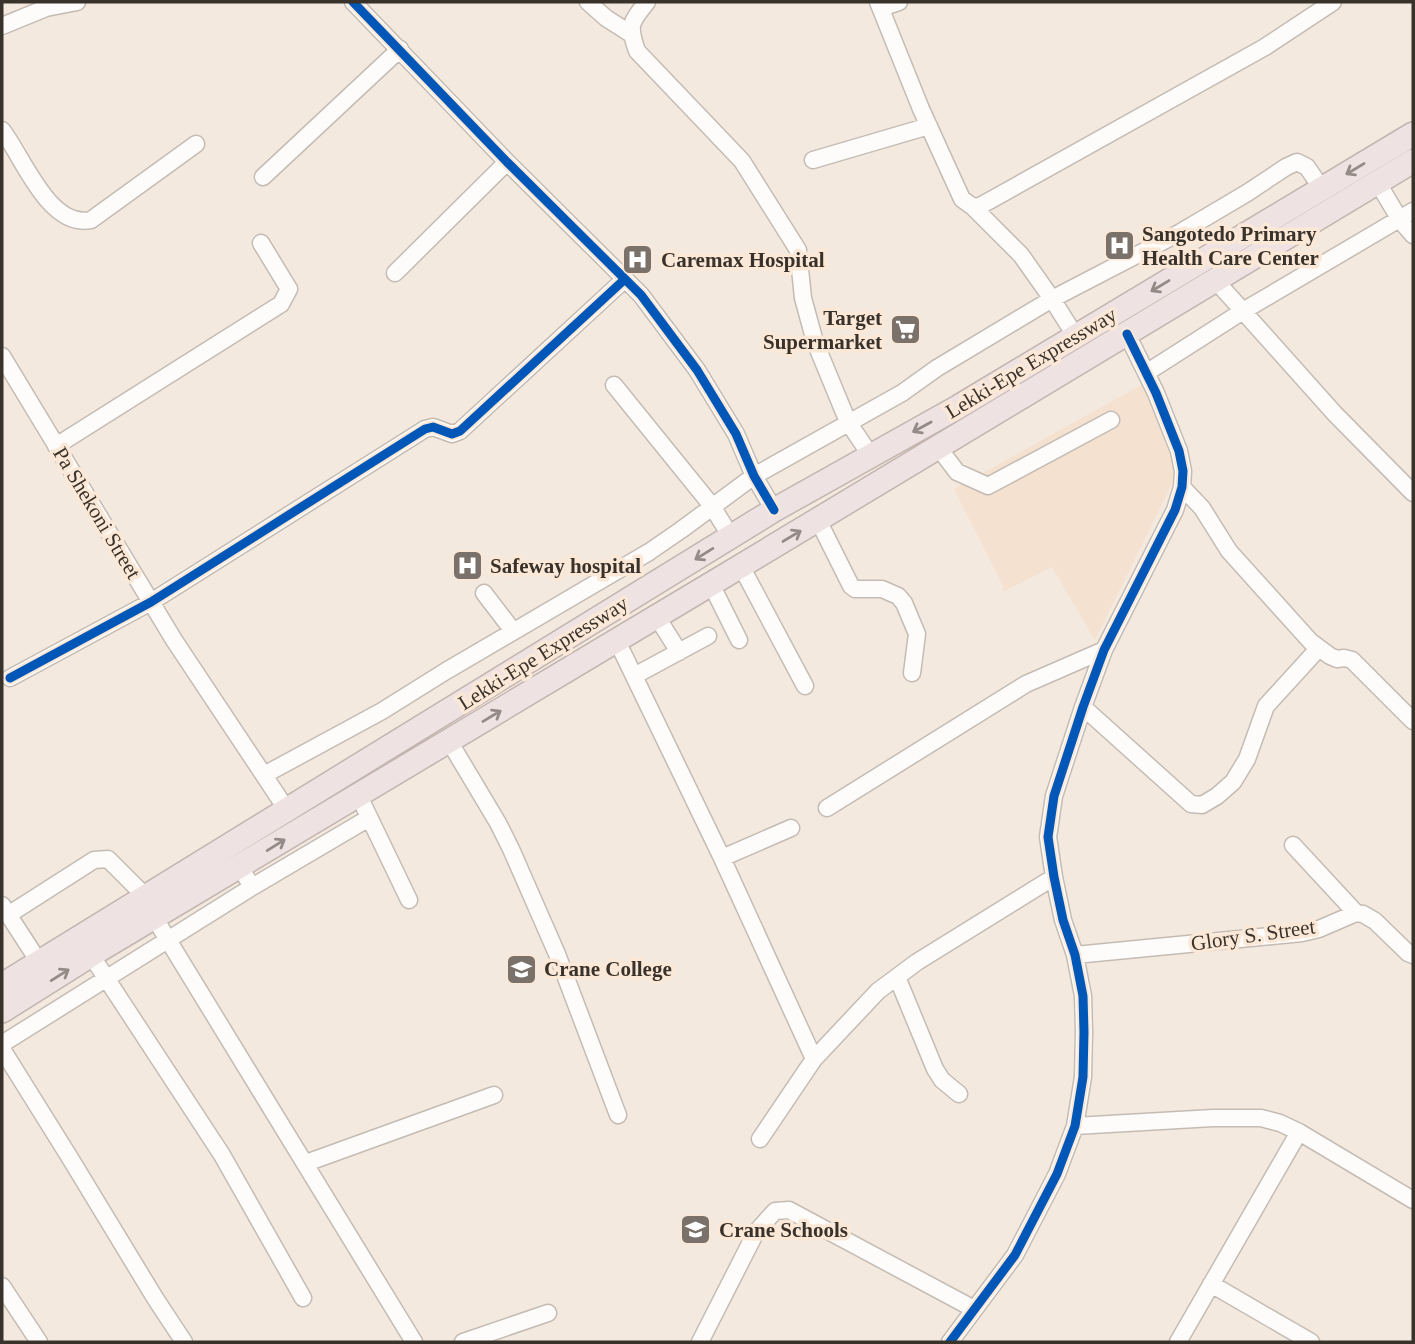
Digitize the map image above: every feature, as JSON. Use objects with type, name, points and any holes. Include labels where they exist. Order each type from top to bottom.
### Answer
[{"type":"highway","name":"Lekki-Epe Expressway","points":[[2,1011],[91,955],[150,907],[287,810],[774,510],[958,407],[1413,134]]},
{"type":"highway","name":"Lekki-Epe Expressway","points":[[3,982],[150,907],[240,867],[1413,161]]},
{"type":"street","points":[[2,26],[46,8],[76,2]]},
{"type":"street","points":[[354,2],[507,162],[641,295],[697,370],[736,434],[754,476],[774,510]]},
{"type":"street","points":[[588,2],[631,34]]},
{"type":"street","points":[[647,2],[632,20],[631,34],[637,51],[742,161],[798,250],[803,298],[815,342],[848,422],[871,456]]},
{"type":"street","points":[[899,2],[880,5],[962,199],[1021,255],[1076,337]]},
{"type":"street","points":[[973,207],[980,206],[1265,47],[1333,2]]},
{"type":"street","points":[[263,177],[400,49]]},
{"type":"street","points":[[813,160],[929,126]]},
{"type":"street","points":[[2,130],[48,203],[69,218],[81,222],[90,220],[196,144]]},
{"type":"street","points":[[396,273],[507,162]]},
{"type":"street","points":[[264,775],[382,711],[649,552],[754,476],[902,393],[937,368],[1052,299],[1181,232],[1286,167],[1297,162],[1307,167],[1322,189]]},
{"type":"street","points":[[1378,183],[1406,215],[1413,235]]},
{"type":"street","points":[[1146,373],[1243,311],[1406,215]]},
{"type":"street","points":[[56,446],[281,304],[289,289],[261,243]]},
{"type":"street","points":[[10,678],[151,602],[416,433],[433,427],[452,434],[460,431],[625,279]]},
{"type":"street","points":[[1216,281],[1335,414],[1413,494]]},
{"type":"street","points":[[950,1342],[1015,1255],[1057,1174],[1075,1126],[1083,1077],[1083,996],[1075,955],[1063,920],[1048,837],[1054,796],[1104,650],[1175,510],[1184,471],[1179,451],[1146,373],[1126,334]]},
{"type":"street","name":"Pa Shekoni Street","points":[[2,356],[174,640],[287,810]]},
{"type":"street","points":[[614,385],[712,506],[731,537]]},
{"type":"street","points":[[939,447],[957,471],[988,486],[1111,420]]},
{"type":"street","points":[[1182,487],[1202,508],[1229,551],[1318,649],[1337,659],[1352,660],[1413,722]]},
{"type":"street","points":[[818,520],[855,589],[882,589],[898,596],[904,603],[917,634],[912,673]]},
{"type":"street","points":[[741,566],[805,686]]},
{"type":"street","points":[[711,584],[739,640]]},
{"type":"street","points":[[484,593],[513,631]]},
{"type":"street","points":[[657,617],[679,652]]},
{"type":"street","points":[[634,676],[708,636]]},
{"type":"street","points":[[617,641],[722,858],[814,1059]]},
{"type":"street","points":[[1083,707],[1191,804],[1202,805],[1233,782],[1247,760],[1266,706],[1318,649]]},
{"type":"street","points":[[827,808],[1026,684],[1104,650]]},
{"type":"street","points":[[449,741],[511,849],[556,954],[618,1115]]},
{"type":"street","points":[[358,794],[409,900]]},
{"type":"street","points":[[184,1342],[2,1047],[168,939],[369,818]]},
{"type":"street","points":[[722,858],[792,828]]},
{"type":"street","points":[[1293,845],[1356,912],[1375,921],[1413,956]]},
{"type":"street","points":[[39,962],[5,910],[94,860],[108,859],[150,907],[414,1342]]},
{"type":"street","points":[[240,867],[252,887]]},
{"type":"street","points":[[760,1139],[814,1059],[878,991],[917,962],[1054,877]]},
{"type":"street","name":"Glory S. Street","points":[[1075,955],[1302,933],[1319,929],[1356,912]]},
{"type":"street","points":[[91,955],[222,1156],[303,1298]]},
{"type":"street","points":[[897,977],[934,1069],[942,1080],[959,1094]]},
{"type":"street","points":[[306,1163],[495,1095]]},
{"type":"street","points":[[1075,1126],[1261,1118],[1299,1132],[1413,1200]]},
{"type":"street","points":[[1178,1342],[1299,1132]]},
{"type":"street","points":[[700,1342],[756,1232],[775,1211],[789,1210],[974,1309]]},
{"type":"street","points":[[1211,1284],[1311,1342]]},
{"type":"street","points":[[4,1293],[39,1342]]},
{"type":"street","points":[[463,1342],[548,1313]]},
{"type":"shaded area","points":[[1143,384],[1170,441],[1177,473],[1095,640],[1052,567],[1003,592],[1003,586],[954,489]]},
{"type":"cycle path","points":[[353,2],[507,162],[641,295],[697,370],[736,434],[754,476],[774,510]]},
{"type":"cycle path","points":[[10,678],[151,602],[425,429],[433,427],[452,434],[460,431],[625,279]]},
{"type":"cycle path","points":[[950,1342],[1015,1255],[1057,1174],[1075,1126],[1083,1077],[1083,996],[1075,955],[1063,920],[1048,837],[1054,796],[1104,650],[1175,510],[1182,487],[1183,471],[1179,451],[1156,393],[1127,334]]},
{"type":"place","name":"Sangotedo Primary Health Care Center","points":[[1119,246]]},
{"type":"place","name":"Caremax Hospital","points":[[638,260]]},
{"type":"place","name":"Target Supermarket","points":[[905,330]]},
{"type":"place","name":"Safeway hospital","points":[[467,566]]},
{"type":"place","name":"Crane College","points":[[521,969]]},
{"type":"place","name":"Crane Schools","points":[[696,1230]]}]
